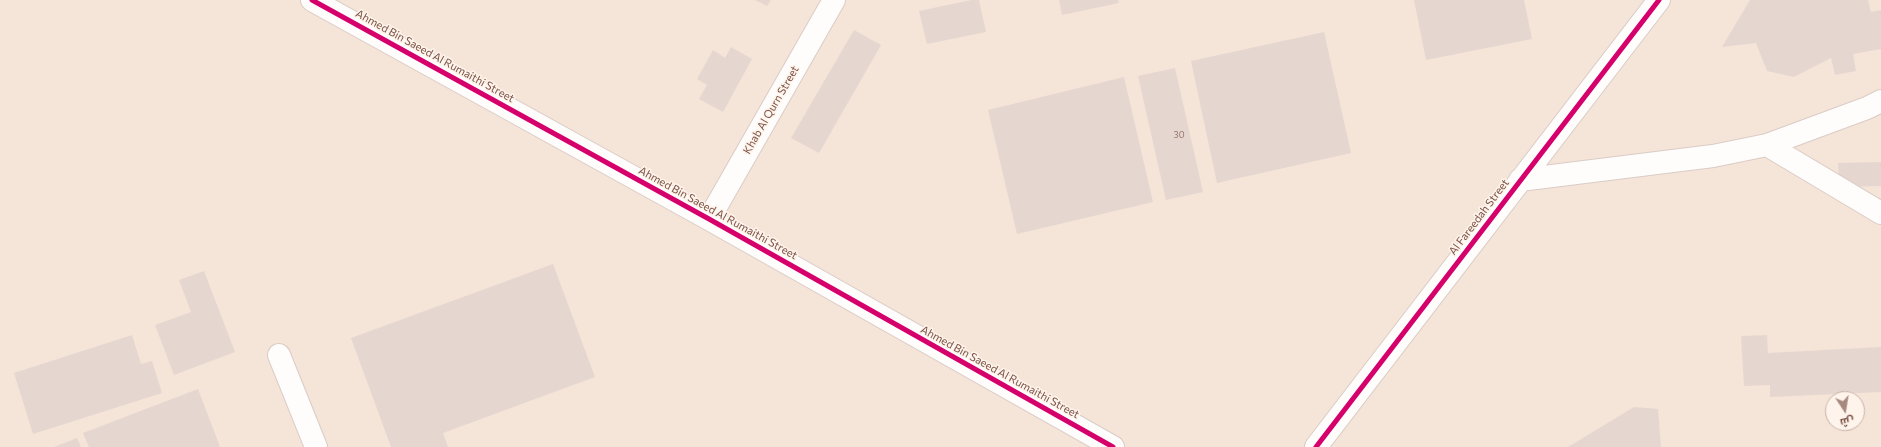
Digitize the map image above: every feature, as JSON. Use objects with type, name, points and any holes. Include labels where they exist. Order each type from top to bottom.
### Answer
[{"type":"street","name":"Ahmed Bin Saeed Al Rumaithi Street","points":[[312,0],[709,219],[1113,447]]},
{"type":"street","name":"Khab Al Qurn Street","points":[[709,219],[834,0]]},
{"type":"street","name":"Al Fareedah Street","points":[[1316,447],[1659,0]]},
{"type":"street","points":[[1520,180],[1713,156],[1768,145],[1867,108],[1881,100]]},
{"type":"street","points":[[1768,145],[1881,213]]},
{"type":"street","points":[[280,355],[316,447]]},
{"type":"shaded area","points":[[0,0],[1881,0],[1881,447],[0,447]]},
{"type":"building","points":[[755,0],[771,0],[767,6]]},
{"type":"building","points":[[971,0],[979,0],[986,32],[927,44],[919,11]]},
{"type":"building","points":[[1059,0],[1118,0],[1119,3],[1062,15]]},
{"type":"building","points":[[1414,0],[1524,0],[1532,39],[1426,60]]},
{"type":"building","points":[[1750,0],[1868,0],[1871,12],[1881,10],[1881,49],[1853,54],[1856,71],[1835,75],[1831,58],[1794,77],[1767,71],[1756,43],[1722,47]]},
{"type":"building","points":[[854,30],[881,45],[819,153],[791,138]]},
{"type":"building","points":[[1324,32],[1351,153],[1217,183],[1191,61]]},
{"type":"building","points":[[731,47],[752,59],[723,112],[699,99],[707,85],[697,79],[713,50],[725,58]]},
{"type":"building","points":[[1175,68],[1203,192],[1166,200],[1138,76]]},
{"type":"building","points":[[1124,77],[1153,202],[1017,234],[988,110]]},
{"type":"building","points":[[1881,162],[1881,186],[1839,187],[1838,163]]},
{"type":"building","points":[[553,264],[595,377],[443,433],[448,447],[391,447],[351,338]]},
{"type":"building","points":[[204,271],[235,352],[174,375],[155,325],[191,312],[179,280]]},
{"type":"building","points":[[132,335],[141,364],[152,361],[162,393],[33,434],[14,373]]},
{"type":"building","points":[[1767,335],[1768,353],[1881,347],[1881,392],[1825,391],[1825,395],[1770,397],[1770,385],[1744,386],[1741,336]]},
{"type":"building","points":[[198,389],[220,447],[89,447],[83,433]]},
{"type":"building","points":[[1634,407],[1658,409],[1661,447],[1568,447]]},
{"type":"building","points":[[77,438],[81,447],[54,447]]},
{"type":"cycle path","points":[[312,0],[709,219],[1113,447]]},
{"type":"cycle path","points":[[1316,447],[1659,0]]}]
